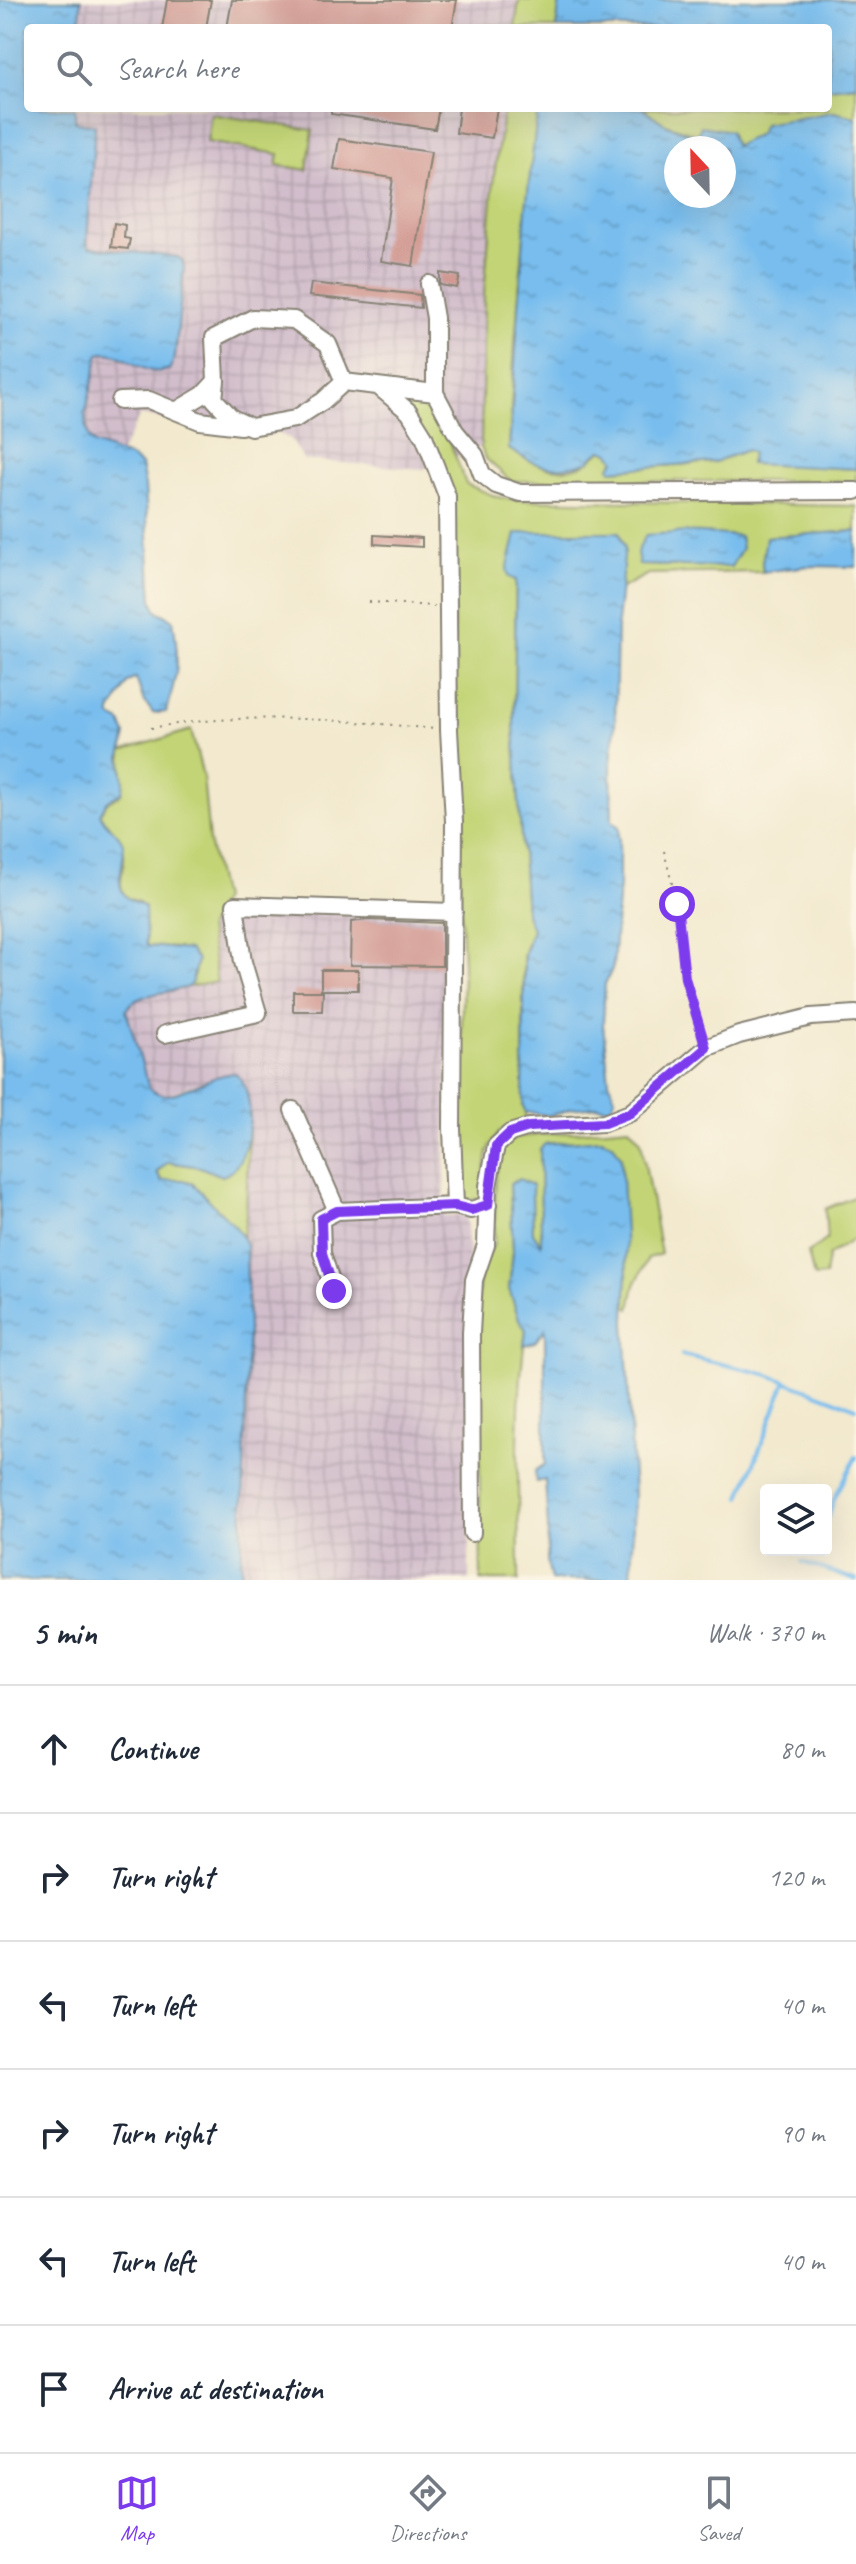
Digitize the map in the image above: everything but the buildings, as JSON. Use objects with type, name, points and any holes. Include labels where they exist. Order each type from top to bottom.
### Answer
[{"type":"street","points":[[429,284],[435,318],[435,393],[455,431],[475,455],[482,474],[496,485],[520,493],[856,491]]},
{"type":"street","points":[[251,427],[232,418],[214,399],[214,338],[253,318],[294,320],[328,344],[344,382]]},
{"type":"street","points":[[176,411],[203,395],[216,381]]},
{"type":"street","points":[[120,401],[149,400],[200,421],[251,427],[295,419],[323,401],[344,382],[435,393]]},
{"type":"street","points":[[378,386],[409,412],[437,465],[447,496],[449,730],[454,821],[452,1129],[455,1206]]},
{"type":"street","points":[[165,1034],[258,1013],[243,962],[235,905],[454,912]]},
{"type":"street","points":[[472,1533],[471,1333],[474,1280],[486,1245],[496,1146],[510,1133],[529,1127],[604,1123],[630,1113],[706,1048],[739,1035],[811,1017],[856,1014]]},
{"type":"street","points":[[293,1110],[337,1211]]},
{"type":"street","points":[[334,1291],[322,1253],[321,1219],[337,1211],[455,1206],[471,1210],[488,1205]]},
{"type":"path","points":[[369,602],[448,607]]},
{"type":"path","points":[[151,728],[193,720],[324,719],[449,730]]},
{"type":"path","points":[[664,851],[677,904],[685,978],[706,1048]]},
{"type":"shaded area","points":[[81,0],[519,0],[516,24],[80,24]]},
{"type":"shaded area","points":[[75,112],[503,112],[494,176],[484,295],[481,447],[423,469],[304,460],[291,439],[278,433],[267,436],[140,415],[120,454],[94,444],[89,438],[85,415],[97,357],[108,352],[146,370],[170,368],[175,357],[184,267],[87,245],[93,124],[76,123]]},
{"type":"shaded area","points":[[214,911],[450,917],[444,1216],[466,1214],[470,1271],[469,1580],[241,1580],[248,1329],[247,1255],[243,1237],[249,1124],[247,1089],[234,1073],[166,1095],[156,1093],[149,1088],[126,1011],[141,998],[217,982],[208,927]]},
{"type":"green space","points":[[519,0],[560,0],[557,24],[516,24]]},
{"type":"green space","points":[[856,85],[856,117],[833,112],[759,134],[736,146],[736,136],[702,136],[665,124],[648,112],[832,112],[832,88]]},
{"type":"green space","points":[[503,112],[538,112],[520,278],[509,449],[527,460],[557,469],[578,467],[603,450],[610,453],[615,461],[612,470],[715,462],[747,450],[753,453],[750,463],[856,469],[856,481],[511,481],[485,458],[481,447],[484,295],[494,176]]},
{"type":"green space","points":[[211,114],[313,130],[307,170],[277,165],[279,154],[207,142]]},
{"type":"green space","points":[[392,393],[424,397],[448,437],[466,484],[497,497],[518,500],[856,506],[856,531],[767,537],[763,572],[648,574],[620,589],[625,548],[619,532],[516,534],[514,726],[526,914],[532,929],[523,955],[523,1104],[527,1123],[500,1131],[488,1151],[481,1198],[463,1202],[459,1158],[463,965],[455,763],[453,506]],"holes":[[[742,548],[693,566],[639,565]]]},
{"type":"green space","points":[[191,730],[203,776],[209,841],[222,899],[208,927],[217,982],[188,987],[194,975],[196,957],[178,948],[145,944],[139,902],[126,898],[121,886],[122,846],[100,814],[108,801],[119,796],[123,783],[122,751]]},
{"type":"green space","points":[[249,1124],[243,1237],[192,1183],[161,1180],[157,1171],[168,1162],[200,1167],[222,1176],[245,1148]]},
{"type":"green space","points":[[629,1127],[641,1141],[661,1254],[648,1258],[635,1285],[630,1309],[626,1306],[621,1157],[613,1144],[602,1139],[545,1144],[541,1245],[533,1233],[531,1185],[510,1184],[513,1252],[509,1289],[526,1330],[519,1423],[519,1580],[481,1580],[478,1301],[480,1271],[494,1244],[496,1174],[504,1145],[517,1137]]},
{"type":"green space","points":[[856,1196],[856,1237],[828,1256],[825,1276],[814,1277],[808,1253],[827,1239],[825,1209]]},
{"type":"water","points":[[0,0],[81,0],[80,24],[24,24],[24,112],[75,112],[75,122],[95,125],[89,247],[177,257],[184,267],[175,357],[170,369],[151,371],[116,355],[99,354],[85,415],[89,438],[94,444],[132,458],[141,465],[152,599],[156,610],[173,620],[177,646],[175,676],[166,712],[153,713],[143,699],[136,678],[128,682],[111,712],[111,717],[121,722],[126,735],[121,757],[124,783],[122,793],[107,801],[100,814],[123,844],[121,888],[128,898],[145,907],[146,944],[189,950],[197,960],[188,987],[146,996],[126,1010],[149,1088],[167,1095],[235,1073],[243,1082],[250,1111],[246,1144],[232,1170],[222,1176],[200,1167],[168,1162],[157,1172],[161,1180],[192,1183],[236,1227],[246,1244],[248,1329],[241,1580],[0,1580]]},
{"type":"water","points":[[560,0],[856,0],[856,85],[832,88],[832,24],[557,24]]},
{"type":"water","points":[[538,112],[648,112],[665,124],[697,136],[664,136],[664,208],[736,208],[736,146],[759,134],[764,124],[833,112],[856,117],[856,469],[750,464],[752,453],[747,450],[715,462],[611,470],[610,466],[615,460],[610,453],[602,450],[590,461],[567,467],[548,467],[529,461],[509,449],[526,207]]},
{"type":"water","points":[[701,126],[730,131],[732,136],[697,136]]},
{"type":"water","points":[[856,531],[856,567],[808,566],[763,572],[766,537]]},
{"type":"water","points":[[619,532],[625,548],[617,623],[615,726],[611,763],[612,821],[619,827],[619,885],[613,967],[605,984],[603,1024],[609,1081],[615,1098],[611,1108],[570,1109],[552,1116],[525,1112],[523,1104],[524,955],[532,929],[526,914],[514,726],[516,580],[509,577],[507,570],[516,534]]},
{"type":"water","points":[[688,532],[740,536],[742,548],[731,567],[639,565],[637,552],[646,535]]},
{"type":"water","points":[[602,1139],[613,1144],[621,1157],[634,1495],[631,1580],[551,1580],[547,1561],[545,1480],[536,1482],[535,1471],[545,1464],[545,1329],[535,1342],[524,1345],[526,1330],[509,1289],[513,1252],[510,1184],[520,1179],[532,1185],[533,1233],[541,1244],[540,1149],[545,1144]]},
{"type":"waterway","points":[[682,1355],[766,1374],[856,1408]]},
{"type":"waterway","points":[[741,1497],[786,1381]]},
{"type":"waterway","points":[[832,1506],[856,1457]]},
{"type":"waterway","points":[[802,1562],[856,1580]]},
{"type":"route","points":[[334,1291],[322,1253],[321,1219],[337,1211],[455,1206],[471,1210],[488,1205],[488,1186],[496,1146],[510,1133],[529,1127],[604,1123],[630,1113],[706,1048],[685,978],[677,904]]}]
